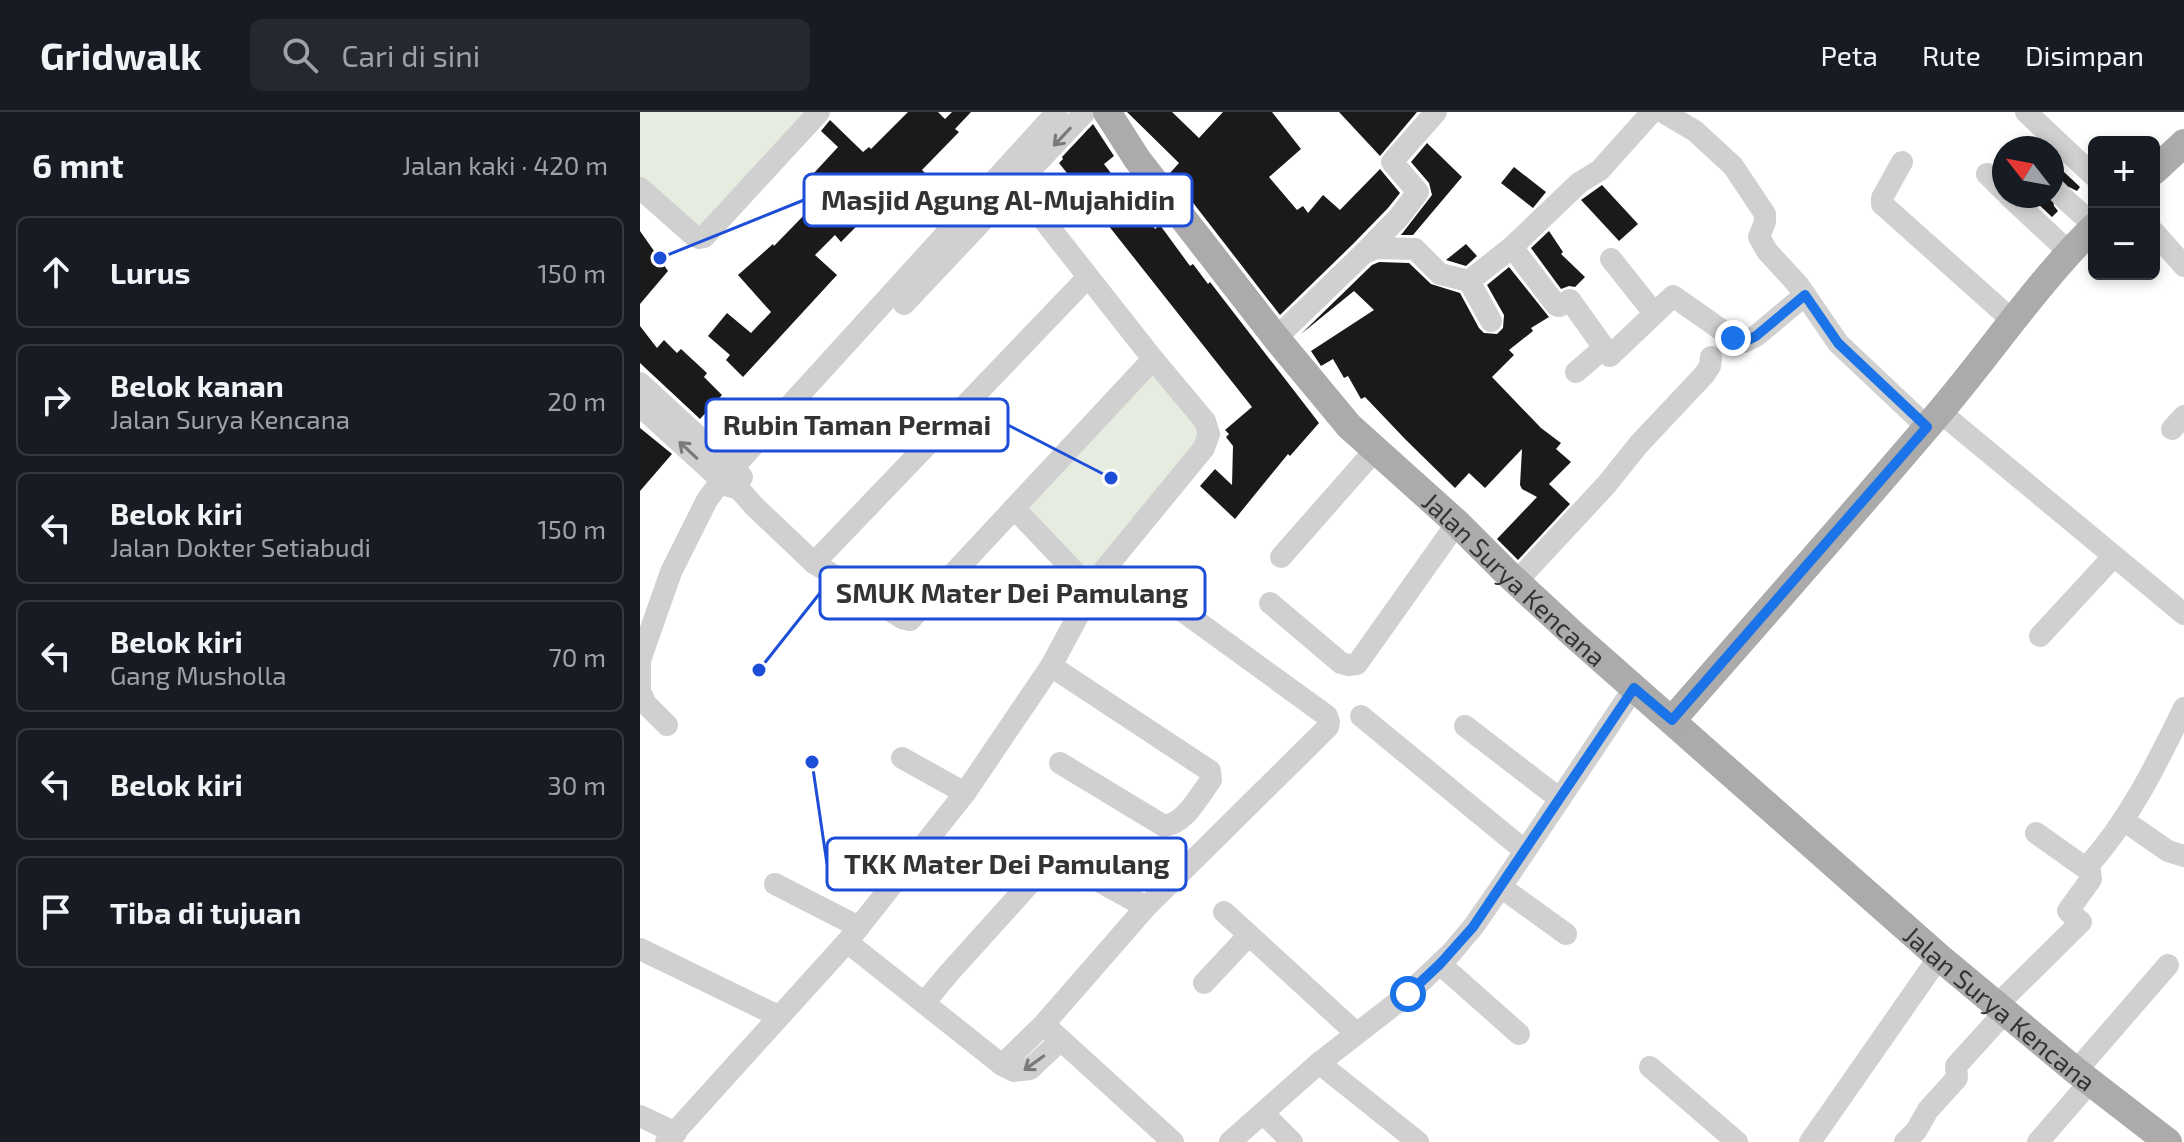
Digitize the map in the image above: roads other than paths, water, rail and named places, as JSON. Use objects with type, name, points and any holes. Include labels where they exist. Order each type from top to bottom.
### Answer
[{"type":"main road","name":"Jalan Surya Kencana","points":[[1107,112],[1137,159],[1276,338],[1349,426],[1634,688],[1939,957],[2151,1137]]},
{"type":"main road","points":[[2160,165],[2184,143]]},
{"type":"main road","points":[[1672,720],[1934,419],[2012,320],[2088,232]]},
{"type":"street","points":[[640,188],[693,235],[704,237],[819,112]]},
{"type":"street","points":[[667,725],[646,704],[640,689],[640,660],[671,572],[707,500],[734,479],[934,261],[1057,112]]},
{"type":"street","points":[[934,261],[1016,185],[1085,112]]},
{"type":"street","points":[[1276,338],[1364,253],[1418,192],[1392,162],[1436,112]]},
{"type":"street","points":[[1469,281],[1512,247],[1579,183],[1600,170],[1652,112]]},
{"type":"street","points":[[1663,112],[1695,131],[1733,166],[1765,214],[1760,240],[1805,295],[1838,343],[2184,614]]},
{"type":"street","points":[[2026,112],[2088,170]]},
{"type":"street","points":[[1902,162],[1882,198],[1882,204],[2012,320]]},
{"type":"street","points":[[1987,174],[1992,179]]},
{"type":"street","points":[[640,1116],[671,1138],[853,935],[965,793],[1051,666],[1100,575],[1204,448],[1209,434],[1205,421],[1016,185]]},
{"type":"street","points":[[2067,201],[2088,220]]},
{"type":"street","points":[[2023,208],[2069,252]]},
{"type":"street","points":[[2160,239],[2184,266]]},
{"type":"street","points":[[1512,247],[1556,305],[1570,300],[1607,352]]},
{"type":"street","points":[[1364,253],[1376,248],[1415,249],[1440,274],[1469,281],[1491,321]]},
{"type":"street","points":[[1611,259],[1654,313]]},
{"type":"street","points":[[814,563],[1088,277]]},
{"type":"street","points":[[1576,372],[1607,352],[1673,296],[1733,338],[1744,342],[1756,336],[1805,295]]},
{"type":"street","points":[[1516,582],[1704,375],[1711,357]]},
{"type":"street","points":[[640,383],[646,408],[734,479],[754,506],[814,563],[910,620],[1153,359]]},
{"type":"street","points":[[1281,557],[1376,449]]},
{"type":"street","points":[[1014,508],[1091,589]]},
{"type":"street","points":[[1270,603],[1341,663],[1357,664],[1457,523]]},
{"type":"street","points":[[2040,636],[2113,557]]},
{"type":"street","points":[[1002,1065],[1044,1024],[1146,907],[1328,727],[1327,716],[1173,604]]},
{"type":"street","points":[[1051,666],[1210,771],[1211,780],[1182,819],[1164,826],[1060,763]]},
{"type":"street","points":[[1230,1142],[1319,1063],[1408,994],[1473,927],[1634,688]]},
{"type":"street","points":[[2036,833],[2084,867],[2089,865],[2175,750],[2184,708]]},
{"type":"street","points":[[1361,716],[1525,851]]},
{"type":"street","points":[[1465,726],[1560,799]]},
{"type":"street","points":[[902,758],[965,793]]},
{"type":"street","points":[[2123,820],[2168,851],[2184,856]]},
{"type":"street","points":[[924,1003],[1041,871],[1052,863],[1066,863],[1146,907]]},
{"type":"street","points":[[1905,1142],[1957,1078],[1956,1066],[2001,1009],[2081,922],[2068,911],[2091,879],[2089,865]]},
{"type":"street","points":[[775,884],[853,935],[924,1003],[1002,1065],[1014,1071],[1030,1069],[1061,1040]]},
{"type":"street","points":[[1501,887],[1566,934]]},
{"type":"street","points":[[1224,912],[1356,1033]]},
{"type":"street","points":[[1204,983],[1249,935]]},
{"type":"street","points":[[640,949],[778,1016]]},
{"type":"street","points":[[1810,1142],[1939,957]]},
{"type":"street","points":[[1440,964],[1519,1034]]},
{"type":"street","points":[[2038,1142],[2168,965]]},
{"type":"street","points":[[1044,1024],[1173,1142]]},
{"type":"street","points":[[1319,1063],[1418,1142]]},
{"type":"street","points":[[1650,1067],[1737,1142]]},
{"type":"street","points":[[1263,1113],[1292,1142]]},
{"type":"tunnel","points":[[2064,198],[2067,201]]},
{"type":"place","name":"Masjid Agung Al-Mujahidin","points":[[660,258]]},
{"type":"place","name":"Rubin Taman Permai","points":[[1111,478]]},
{"type":"place","name":"SMUK Mater Dei Pamulang","points":[[759,670]]},
{"type":"place","name":"TKK Mater Dei Pamulang","points":[[812,762]]}]
